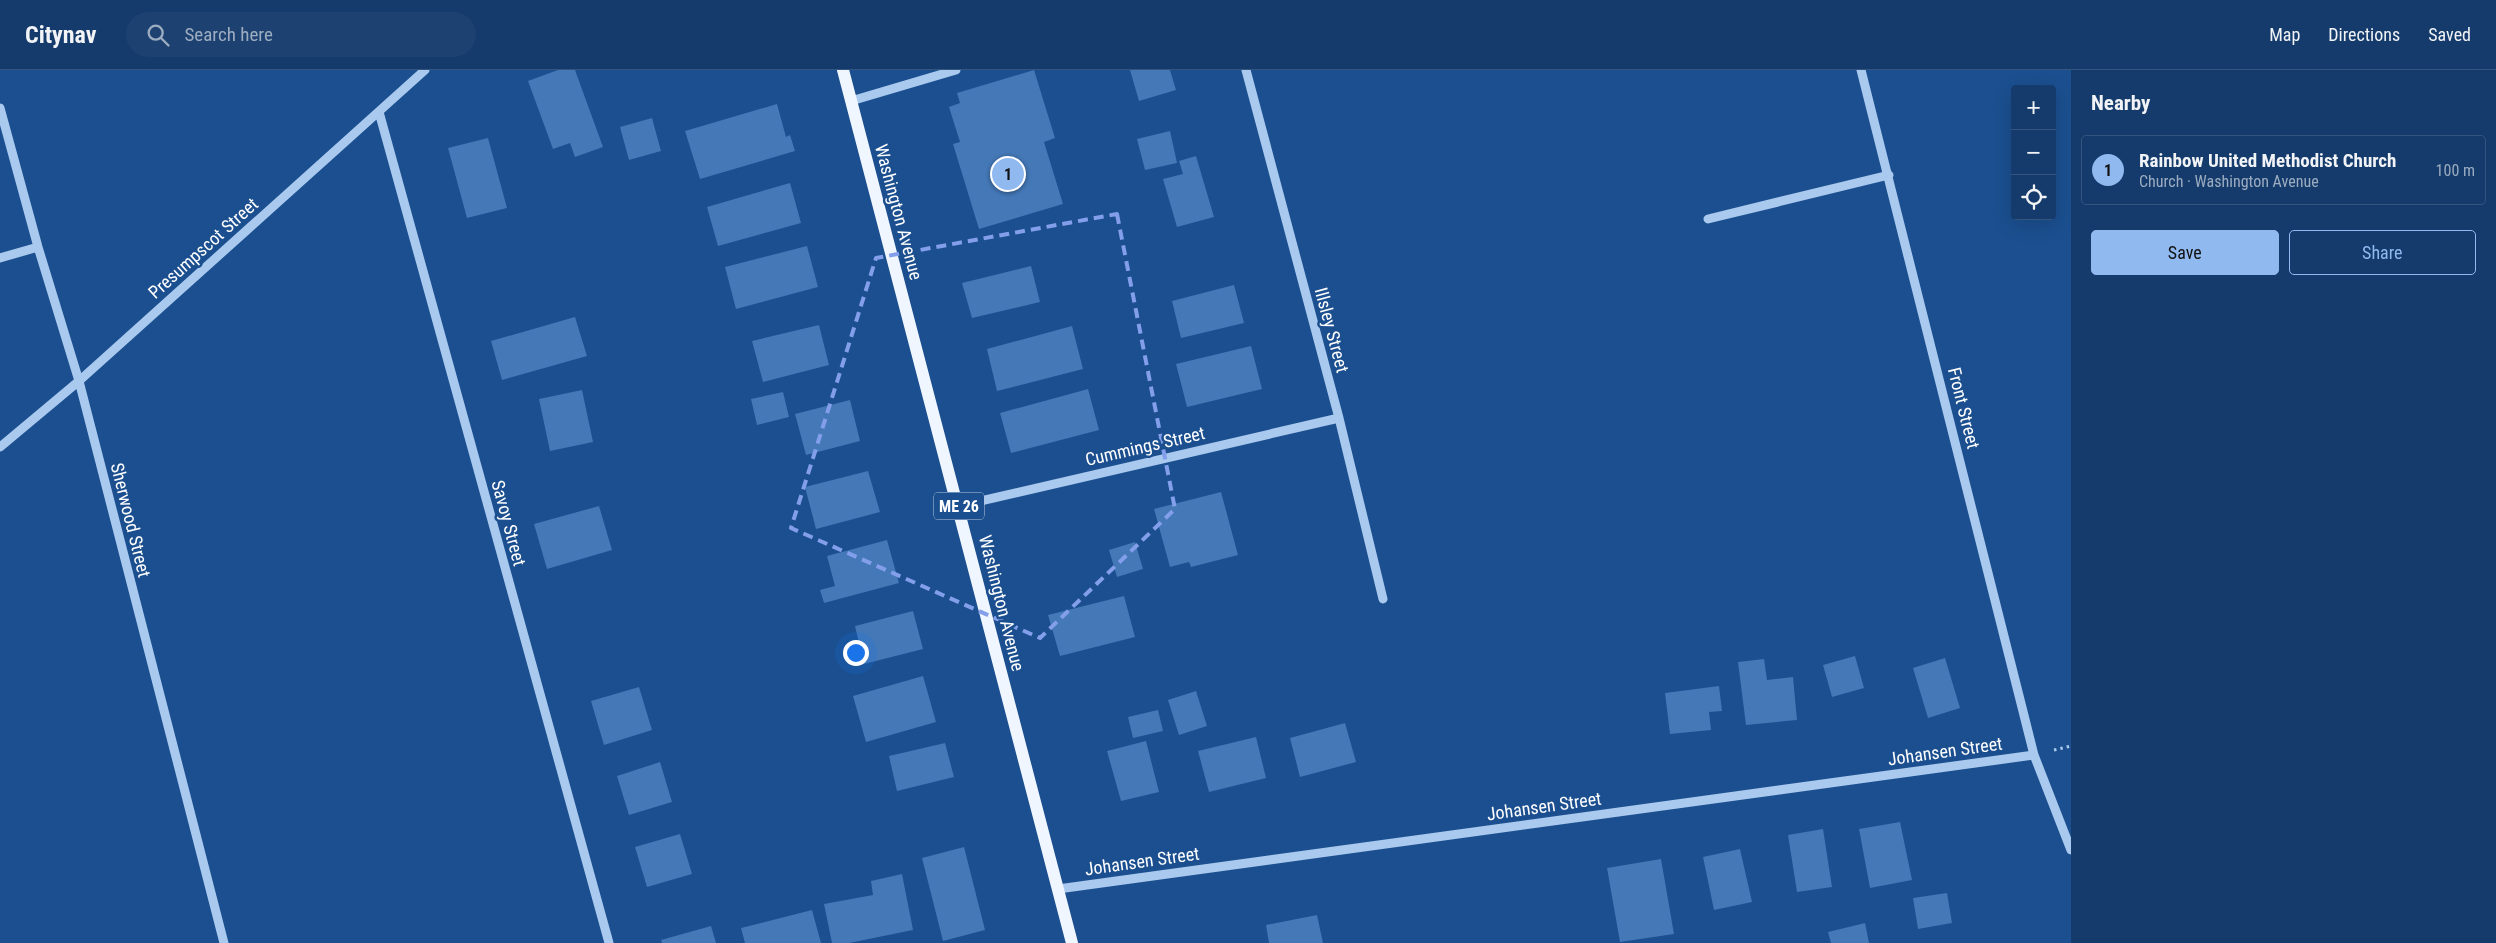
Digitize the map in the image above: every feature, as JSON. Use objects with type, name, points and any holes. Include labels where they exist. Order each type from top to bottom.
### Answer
[{"type":"main road","name":"Washington Avenue","points":[[843,70],[959,506],[1072,943]]},
{"type":"street","name":"Presumpscot Street","points":[[0,447],[78,381],[425,70]]},
{"type":"street","points":[[851,101],[956,70]]},
{"type":"street","name":"Illsley Street","points":[[1246,70],[1339,418],[1383,599]]},
{"type":"street","name":"Front Street","points":[[1861,70],[2034,755],[2071,850]]},
{"type":"street","name":"Sherwood Street","points":[[0,108],[38,247],[78,381],[224,943]]},
{"type":"street","name":"Savoy Street","points":[[379,112],[609,943]]},
{"type":"street","points":[[1708,219],[1889,175]]},
{"type":"street","points":[[0,258],[38,247]]},
{"type":"street","name":"Cummings Street","points":[[959,506],[1339,418]]},
{"type":"street","name":"Johansen Street","points":[[1058,889],[2034,755]]},
{"type":"highlighted area","points":[[1117,214],[1175,509],[1040,638],[791,528],[876,258]]},
{"type":"building","points":[[558,70],[575,70],[603,147],[575,157],[570,143],[553,149],[528,81]]},
{"type":"building","points":[[1034,70],[1055,138],[1044,142],[1063,204],[979,229],[953,144],[960,142],[949,107],[960,103],[957,93]]},
{"type":"building","points":[[1130,70],[1170,70],[1176,90],[1139,101]]},
{"type":"building","points":[[777,104],[786,137],[790,135],[795,151],[700,179],[685,131]]},
{"type":"building","points":[[652,118],[661,151],[629,160],[620,127]]},
{"type":"building","points":[[1170,131],[1177,163],[1145,170],[1137,139]]},
{"type":"building","points":[[488,138],[507,208],[467,218],[448,148]]},
{"type":"building","points":[[1196,156],[1214,217],[1177,227],[1163,179],[1183,174],[1179,161]]},
{"type":"building","points":[[790,183],[801,223],[718,246],[707,207]]},
{"type":"building","points":[[807,246],[818,287],[736,309],[725,267]]},
{"type":"building","points":[[1031,266],[1040,302],[972,318],[962,283]]},
{"type":"building","points":[[1234,285],[1244,323],[1181,338],[1172,301]]},
{"type":"building","points":[[575,317],[587,356],[502,380],[491,341]]},
{"type":"building","points":[[819,325],[829,365],[763,382],[752,341]]},
{"type":"building","points":[[1072,326],[1083,369],[997,391],[987,349]]},
{"type":"building","points":[[1251,346],[1262,389],[1187,407],[1176,364]]},
{"type":"building","points":[[1088,389],[1099,430],[1011,453],[1000,413]]},
{"type":"building","points":[[582,390],[593,442],[550,451],[539,399]]},
{"type":"building","points":[[783,392],[789,417],[757,425],[751,399]]},
{"type":"building","points":[[850,400],[860,441],[806,455],[795,414]]},
{"type":"building","points":[[868,471],[880,512],[816,529],[805,487]]},
{"type":"building","points":[[1221,492],[1238,555],[1191,567],[1189,562],[1170,567],[1154,509]]},
{"type":"building","points":[[599,506],[612,550],[547,569],[534,524]]},
{"type":"building","points":[[887,540],[899,583],[824,603],[820,590],[835,586],[827,556]]},
{"type":"building","points":[[1135,542],[1143,569],[1117,577],[1109,550]]},
{"type":"building","points":[[1124,596],[1135,637],[1060,656],[1048,615]]},
{"type":"building","points":[[913,611],[923,649],[864,664],[855,626]]},
{"type":"building","points":[[1855,656],[1864,688],[1832,697],[1823,665]]},
{"type":"building","points":[[1945,658],[1960,708],[1928,718],[1913,668]]},
{"type":"building","points":[[1764,659],[1767,680],[1793,677],[1797,720],[1746,725],[1738,662]]},
{"type":"building","points":[[923,676],[936,722],[866,742],[853,696]]},
{"type":"building","points":[[1719,686],[1722,711],[1709,712],[1711,730],[1670,734],[1665,693]]},
{"type":"building","points":[[639,687],[652,730],[604,745],[591,701]]},
{"type":"building","points":[[1196,691],[1207,726],[1179,735],[1168,700]]},
{"type":"building","points":[[1158,710],[1163,731],[1133,738],[1128,717]]},
{"type":"building","points":[[1345,723],[1356,762],[1300,777],[1290,738]]},
{"type":"building","points":[[1256,737],[1266,778],[1209,792],[1198,751]]},
{"type":"building","points":[[1146,741],[1159,792],[1121,801],[1107,751]]},
{"type":"building","points":[[945,743],[954,777],[897,791],[889,756]]},
{"type":"building","points":[[660,762],[672,802],[629,815],[617,776]]},
{"type":"building","points":[[1900,822],[1912,880],[1870,888],[1859,829]]},
{"type":"building","points":[[1823,829],[1832,887],[1797,892],[1788,835]]},
{"type":"building","points":[[680,834],[692,874],[647,887],[635,847]]},
{"type":"building","points":[[964,847],[985,930],[943,941],[922,858]]},
{"type":"building","points":[[1740,849],[1752,902],[1714,910],[1703,857]]},
{"type":"building","points":[[1661,859],[1674,934],[1620,942],[1607,868]]},
{"type":"building","points":[[902,874],[913,930],[849,943],[832,943],[824,904],[873,895],[871,881]]},
{"type":"building","points":[[1947,893],[1952,923],[1918,929],[1913,898]]},
{"type":"building","points":[[812,910],[821,943],[745,943],[741,928]]},
{"type":"building","points":[[1317,915],[1323,943],[1269,943],[1266,925]]},
{"type":"building","points":[[1865,923],[1869,943],[1831,943],[1828,932]]},
{"type":"building","points":[[711,926],[716,943],[662,943],[661,940]]},
{"type":"place","name":"Rainbow United Methodist Church","points":[[1008,174]]}]
